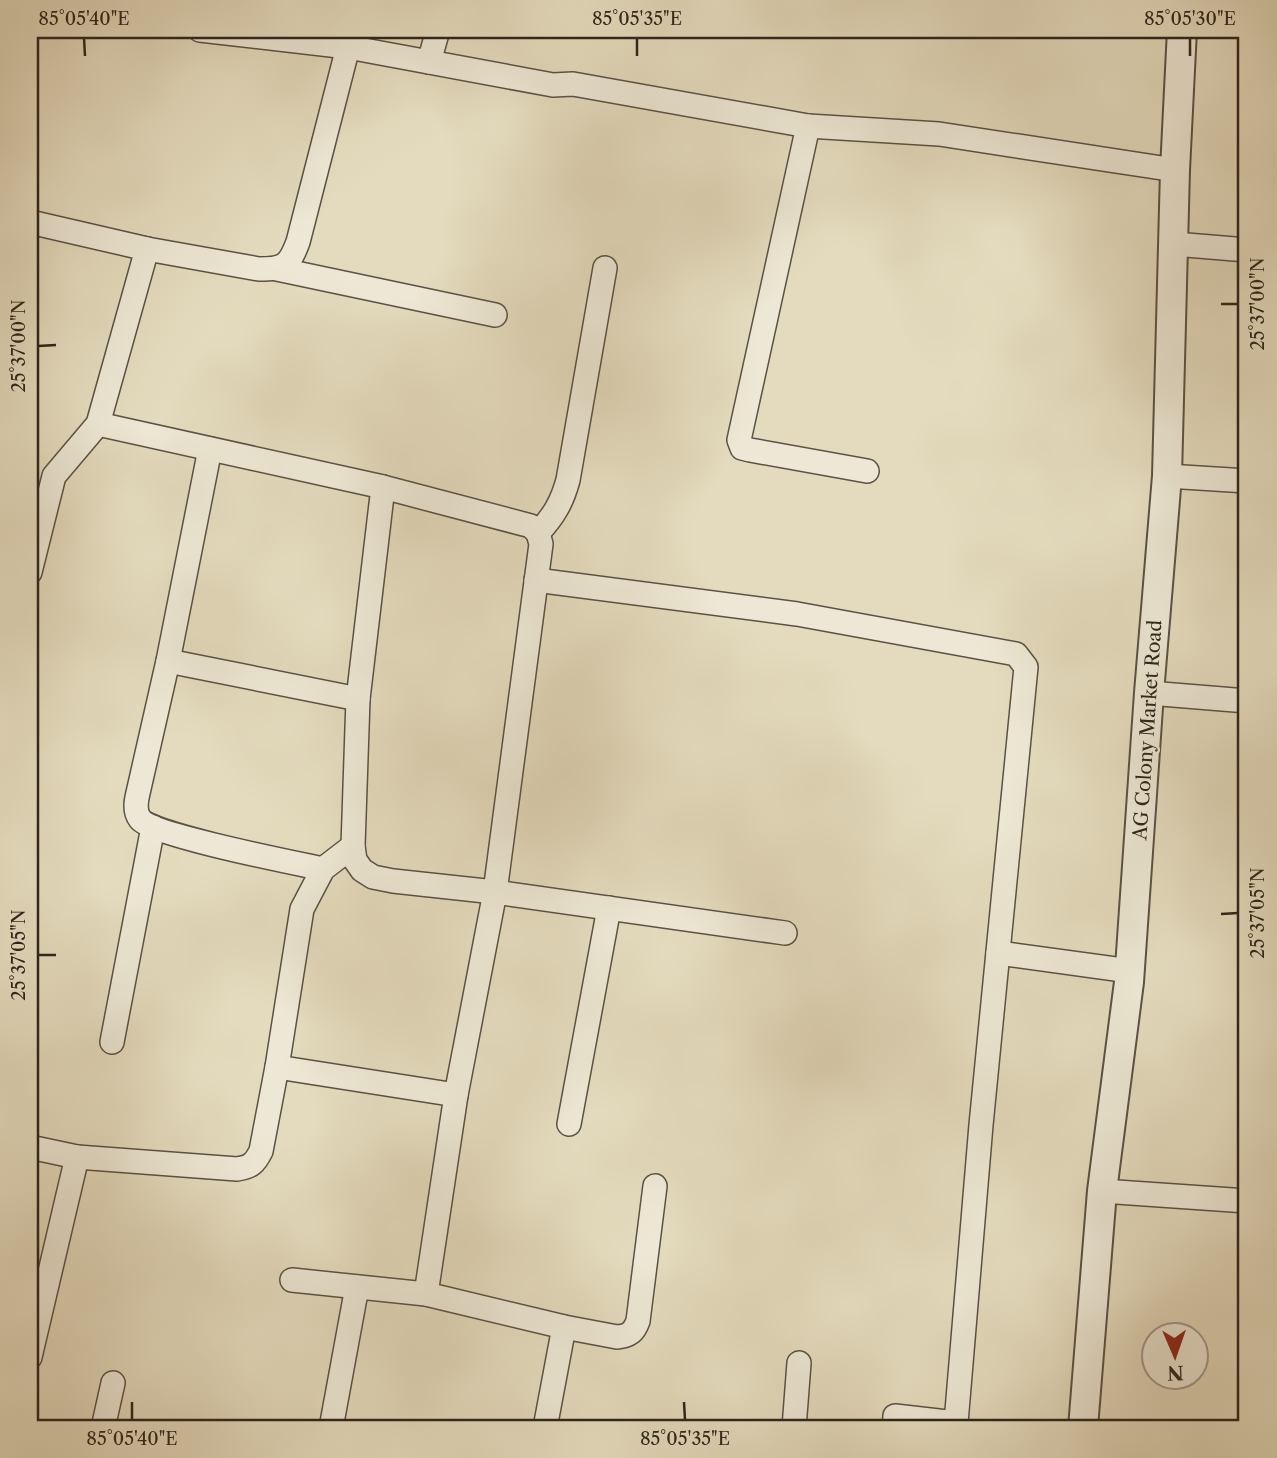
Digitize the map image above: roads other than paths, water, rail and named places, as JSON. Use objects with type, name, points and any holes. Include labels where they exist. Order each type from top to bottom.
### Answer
[{"type":"street","points":[[201,30],[348,47],[553,85],[573,83],[808,126],[939,134],[1175,170]]},
{"type":"street","points":[[429,62],[438,30]]},
{"type":"street","name":"AG Colony Market Road","points":[[1083,1428],[1102,1191],[1130,971],[1167,476],[1175,170],[1182,30]]},
{"type":"street","points":[[277,269],[287,264],[298,242],[348,47]]},
{"type":"street","points":[[808,126],[739,440],[743,448],[750,450],[867,471]]},
{"type":"street","points":[[30,222],[147,248],[259,269],[277,269],[495,315]]},
{"type":"street","points":[[1174,244],[1247,250]]},
{"type":"street","points":[[30,572],[54,476],[98,424],[147,248]]},
{"type":"street","points":[[538,533],[558,508],[568,480],[605,268]]},
{"type":"street","points":[[98,424],[383,486],[517,520],[531,526],[538,533],[541,544],[495,892],[456,1095],[426,1294]]},
{"type":"street","points":[[210,449],[136,805],[140,819],[153,827],[192,839],[323,869]]},
{"type":"street","points":[[1167,476],[1247,481]]},
{"type":"street","points":[[383,486],[358,699],[353,846],[355,860],[362,870],[373,877],[393,881],[495,892],[785,933]]},
{"type":"street","points":[[536,580],[797,614],[1016,654],[1026,667],[979,1138],[956,1423],[895,1416],[894,1428]]},
{"type":"street","points":[[168,661],[358,699]]},
{"type":"street","points":[[1149,693],[1247,701]]},
{"type":"street","points":[[112,1042],[153,827]]},
{"type":"street","points":[[30,1147],[77,1157],[249,1168],[261,1151],[302,909],[323,869],[353,846]]},
{"type":"street","points":[[569,1124],[609,908]]},
{"type":"street","points":[[998,953],[1130,971]]},
{"type":"street","points":[[277,1068],[456,1095]]},
{"type":"street","points":[[30,1357],[77,1157]]},
{"type":"street","points":[[292,1280],[426,1294],[564,1327],[617,1337],[630,1334],[635,1330],[638,1321],[655,1186]]},
{"type":"street","points":[[1102,1191],[1247,1201]]},
{"type":"street","points":[[331,1428],[357,1287]]},
{"type":"street","points":[[545,1428],[564,1327]]},
{"type":"street","points":[[794,1428],[799,1363]]},
{"type":"street","points":[[103,1428],[113,1383]]}]
